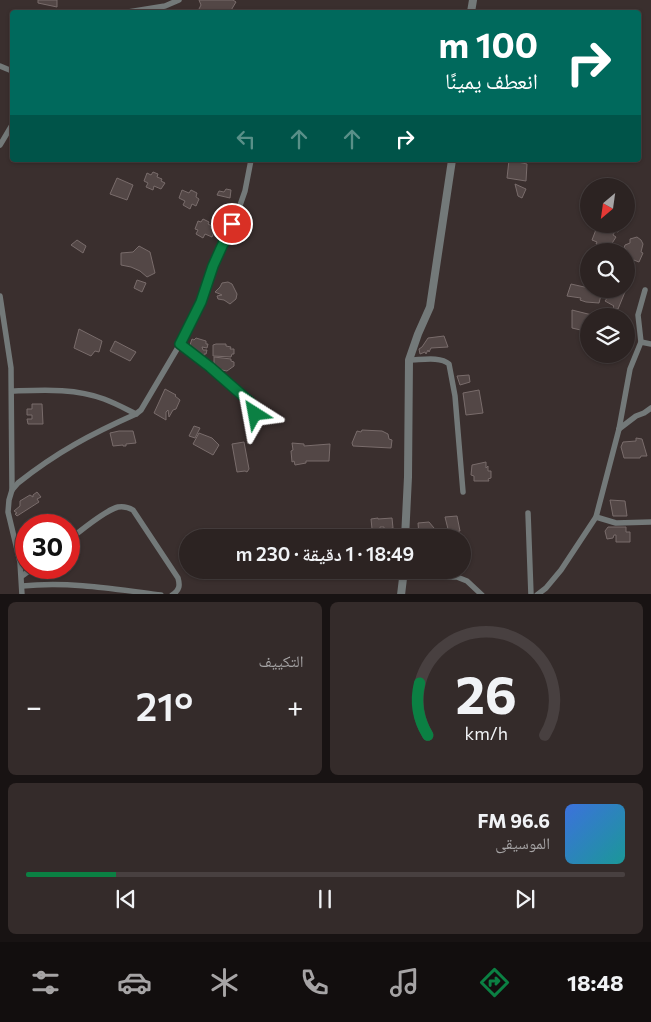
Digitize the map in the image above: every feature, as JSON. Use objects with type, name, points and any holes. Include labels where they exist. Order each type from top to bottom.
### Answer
[{"type":"street","points":[[140,10],[165,6],[179,0]]},
{"type":"street","points":[[0,145],[10,128]]},
{"type":"street","points":[[12,490],[24,478],[64,450],[136,414],[145,404],[180,344],[201,302],[213,266],[245,191],[251,162]]},
{"type":"street","points":[[406,529],[409,360],[430,307],[452,162]]},
{"type":"street","points":[[537,594],[546,588],[561,570],[596,517],[619,429],[630,369],[642,342],[638,315],[645,290]]},
{"type":"street","points":[[0,296],[11,368],[12,490],[8,512],[15,541]]},
{"type":"street","points":[[642,342],[651,344]]},
{"type":"street","points":[[180,344],[250,402],[255,414],[254,432]]},
{"type":"street","points":[[409,360],[436,359],[446,361],[449,364],[455,396],[463,492]]},
{"type":"street","points":[[12,391],[83,393],[105,399],[136,414]]},
{"type":"street","points":[[619,429],[636,416],[651,408]]},
{"type":"street","points":[[80,532],[118,507],[133,510],[178,578],[180,585],[177,592],[172,594]]},
{"type":"street","points":[[528,514],[531,594]]},
{"type":"street","points":[[596,517],[616,523],[651,522]]},
{"type":"street","points":[[22,579],[22,594]]},
{"type":"street","points":[[401,594],[403,579]]},
{"type":"street","points":[[462,579],[482,594]]},
{"type":"street","points":[[22,586],[79,585],[161,594]]},
{"type":"building","points":[[38,0],[57,0],[57,7],[38,3]]},
{"type":"building","points":[[199,0],[233,0],[236,2],[231,10],[198,10],[201,5]]},
{"type":"building","points":[[509,162],[527,164],[526,181],[507,178]]},
{"type":"building","points":[[153,172],[158,174],[157,177],[165,183],[161,189],[154,186],[153,190],[146,187],[148,183],[144,181],[147,173],[151,175]]},
{"type":"building","points":[[117,178],[133,185],[127,200],[110,194]]},
{"type":"building","points":[[515,184],[526,189],[522,198],[518,196]]},
{"type":"building","points":[[226,189],[231,190],[230,198],[217,195],[219,191],[224,192]]},
{"type":"building","points":[[182,190],[189,193],[191,190],[197,193],[196,197],[199,199],[196,206],[192,204],[190,209],[183,205],[185,201],[179,198]]},
{"type":"building","points":[[203,219],[209,222],[208,224],[212,226],[211,228],[215,230],[212,237],[205,234],[203,238],[196,234],[198,230],[195,229],[198,221],[201,222]]},
{"type":"building","points":[[595,233],[614,233],[613,235],[616,237],[612,243],[596,243],[592,240]]},
{"type":"building","points":[[637,237],[643,244],[641,252],[643,253],[639,262],[635,260],[635,243],[630,243],[630,239]]},
{"type":"building","points":[[77,240],[86,246],[83,253],[71,245]]},
{"type":"building","points":[[139,246],[150,252],[155,273],[147,277],[140,271],[121,265],[121,253],[133,252]]},
{"type":"building","points":[[137,280],[146,283],[142,292],[134,288]]},
{"type":"building","points":[[228,282],[232,284],[237,294],[236,299],[230,304],[218,299],[217,296],[222,295],[215,292],[222,283]]},
{"type":"building","points":[[571,284],[580,286],[580,298],[567,296]]},
{"type":"building","points":[[581,298],[600,298],[599,303],[580,300]]},
{"type":"building","points":[[607,298],[622,298],[618,308],[614,308],[614,306],[605,301]]},
{"type":"building","points":[[572,310],[580,312],[580,330],[572,328]]},
{"type":"building","points":[[79,329],[102,341],[99,352],[95,351],[91,356],[74,348]]},
{"type":"building","points":[[444,336],[448,347],[431,348],[426,354],[425,352],[420,354],[419,349],[428,338]]},
{"type":"building","points":[[196,338],[206,341],[206,344],[208,344],[207,348],[202,347],[203,350],[207,350],[204,356],[193,353],[189,348],[192,339]]},
{"type":"building","points":[[115,341],[136,352],[130,361],[110,351]]},
{"type":"building","points":[[226,344],[226,346],[231,347],[230,349],[234,349],[234,354],[231,357],[213,356],[213,345]]},
{"type":"building","points":[[214,357],[231,359],[234,362],[234,366],[227,371],[214,368]]},
{"type":"building","points":[[469,375],[470,382],[460,385],[457,376]]},
{"type":"building","points":[[165,389],[176,395],[180,400],[176,409],[173,410],[169,417],[168,410],[166,412],[166,420],[154,413]]},
{"type":"building","points":[[479,390],[483,413],[466,415],[463,393]]},
{"type":"building","points":[[32,404],[42,404],[43,424],[28,424],[27,419],[32,419],[32,415],[27,415],[27,409],[32,409]]},
{"type":"building","points":[[194,426],[200,428],[195,438],[189,436]]},
{"type":"building","points":[[362,430],[382,431],[388,434],[389,439],[392,440],[391,448],[353,446],[352,443],[357,431],[361,432]]},
{"type":"building","points":[[133,431],[136,443],[126,444],[126,446],[113,446],[110,433]]},
{"type":"building","points":[[199,433],[212,438],[219,445],[213,455],[193,444]]},
{"type":"building","points":[[636,438],[642,439],[647,456],[624,458],[621,447],[623,442],[636,441]]},
{"type":"building","points":[[244,442],[249,469],[247,472],[237,472],[232,444]]},
{"type":"building","points":[[292,443],[304,444],[304,446],[330,444],[329,461],[306,461],[306,463],[295,465],[294,461],[292,462]]},
{"type":"building","points":[[486,462],[486,468],[488,466],[488,471],[491,471],[491,478],[488,479],[489,481],[474,481],[474,476],[471,475],[472,465]]},
{"type":"building","points":[[37,492],[41,497],[37,499],[39,502],[20,514],[15,514],[17,513],[14,511],[20,506],[20,501],[30,495],[33,497]]},
{"type":"building","points":[[610,500],[625,501],[627,516],[613,516]]},
{"type":"building","points":[[457,516],[460,529],[448,529],[445,517]]},
{"type":"building","points":[[392,518],[393,528],[384,529],[384,527],[380,527],[380,529],[372,529],[371,519]]},
{"type":"building","points":[[429,522],[434,529],[418,529],[418,523]]},
{"type":"building","points":[[608,527],[626,527],[626,532],[630,532],[630,542],[616,542],[616,535],[613,538],[607,539],[605,531]]},
{"type":"route","points":[[232,224],[213,266],[201,302],[180,344],[250,402],[255,414]]}]
